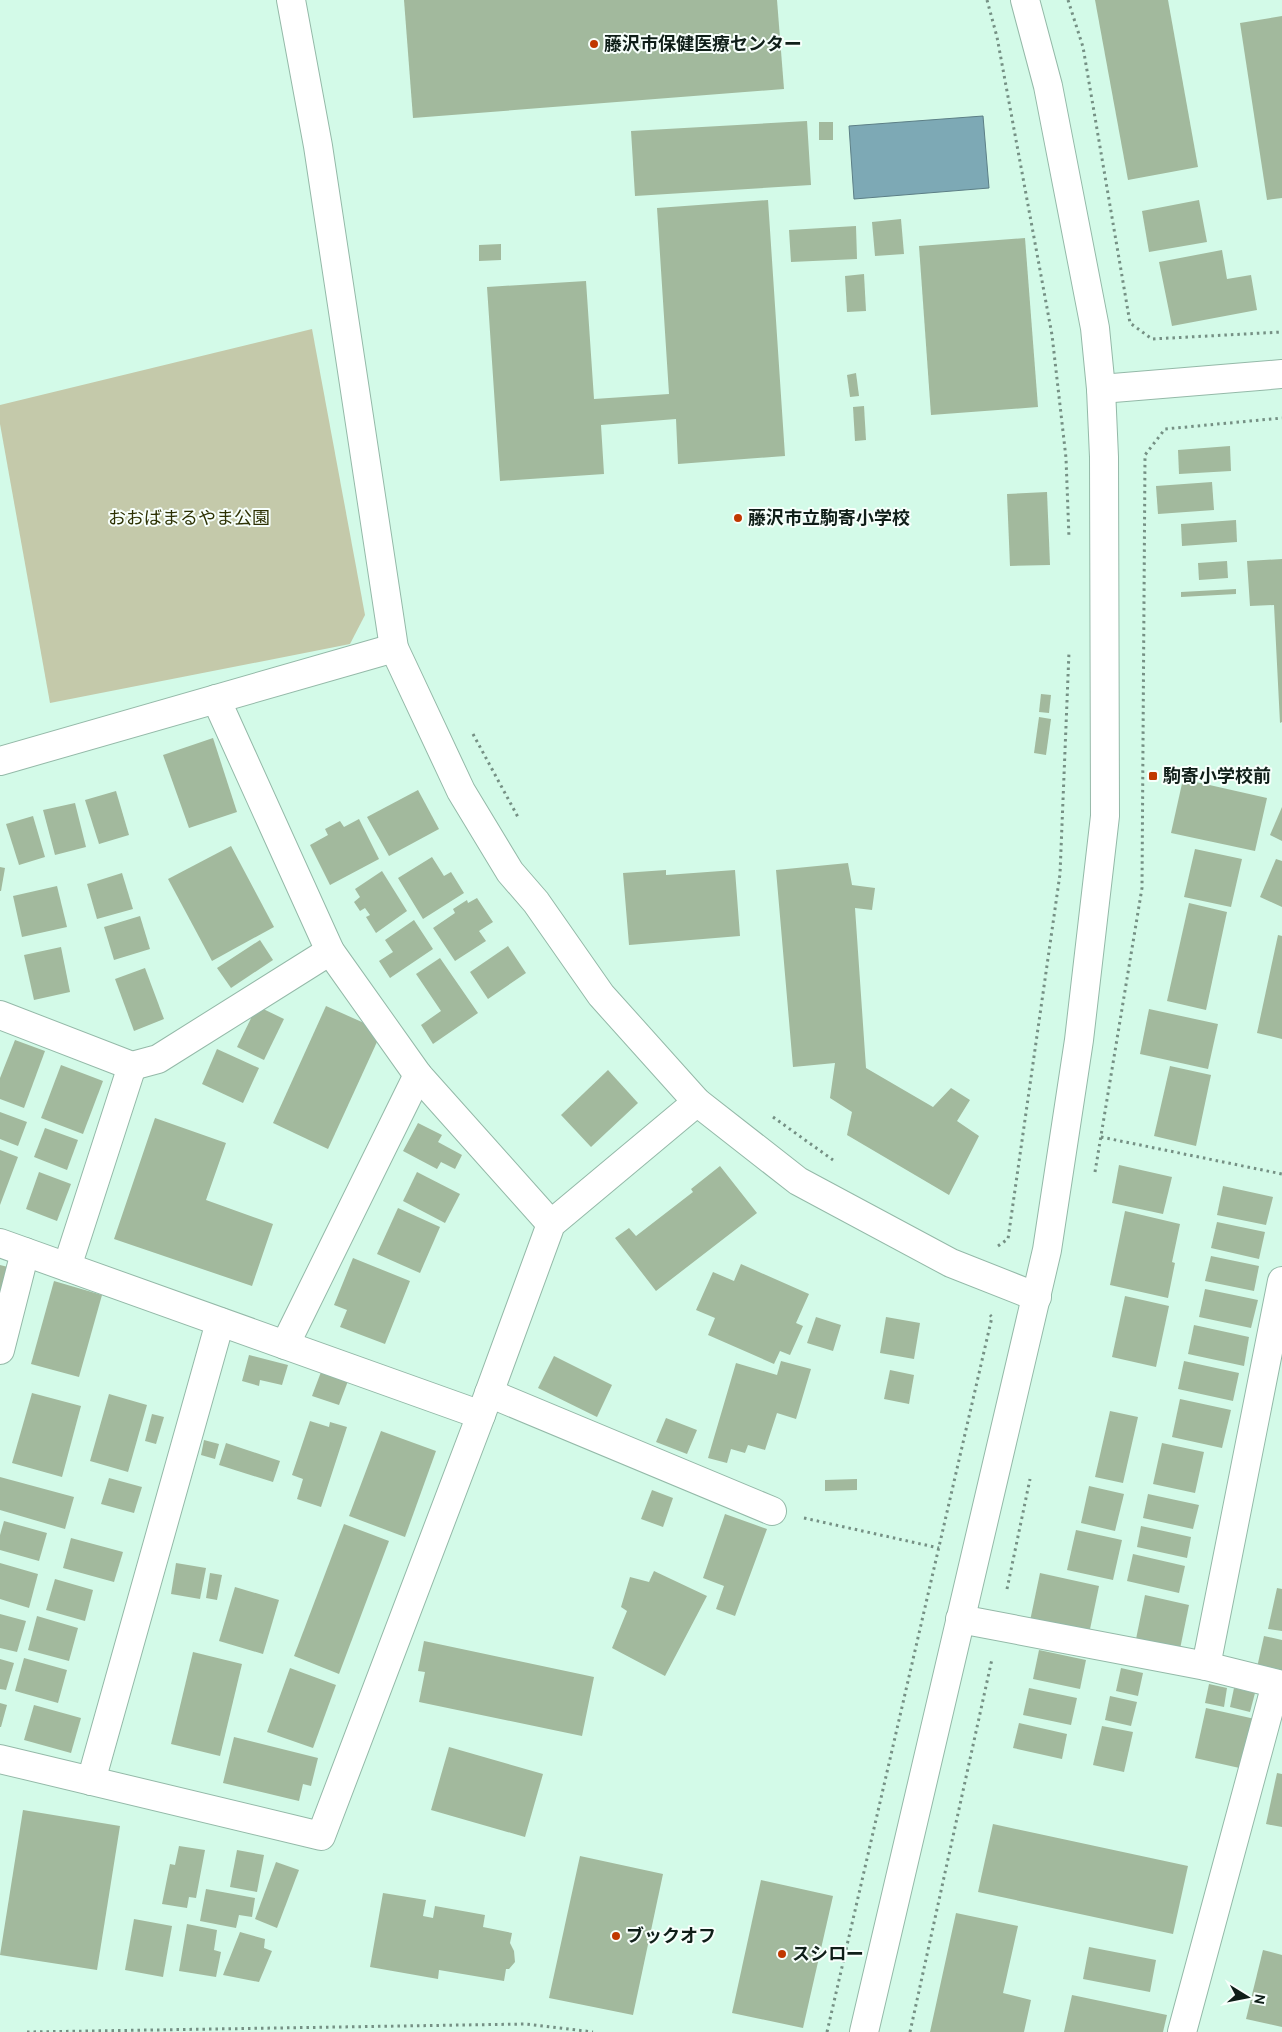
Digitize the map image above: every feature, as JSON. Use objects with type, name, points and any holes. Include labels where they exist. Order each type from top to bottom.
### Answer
[{"type":"street","points":[[291,0],[318,146],[394,648],[461,791],[510,872],[536,902],[601,995],[697,1102],[798,1181],[951,1263],[1037,1296]]},
{"type":"street","points":[[864,2032],[1047,1250],[1079,1040],[1105,816],[1104,457],[1101,389],[1095,328],[1048,86],[1025,0]]},
{"type":"street","points":[[1101,389],[1282,374]]},
{"type":"street","points":[[0,762],[394,648]]},
{"type":"street","points":[[216,698],[330,951],[418,1075],[551,1224]]},
{"type":"street","points":[[0,1015],[132,1066],[158,1059],[330,951]]},
{"type":"street","points":[[67,1267],[132,1066]]},
{"type":"street","points":[[285,1345],[418,1075]]},
{"type":"street","points":[[0,1759],[321,1836],[485,1404],[551,1224],[697,1102]]},
{"type":"street","points":[[0,1243],[285,1345],[485,1404],[772,1511]]},
{"type":"street","points":[[0,1350],[25,1252]]},
{"type":"street","points":[[1206,1666],[1282,1281]]},
{"type":"street","points":[[91,1781],[220,1322]]},
{"type":"street","points":[[960,1619],[1206,1666],[1279,1684],[1182,2032]]},
{"type":"path","points":[[986,0],[998,37],[1052,335],[1066,458],[1069,542]]},
{"type":"path","points":[[1068,0],[1083,47],[1130,322],[1152,339],[1282,332]]},
{"type":"path","points":[[990,1246],[997,1247],[1008,1239],[1060,874],[1069,648]]},
{"type":"path","points":[[468,725],[519,819]]},
{"type":"path","points":[[767,1112],[838,1164]]},
{"type":"path","points":[[1101,1137],[1282,1174]]},
{"type":"path","points":[[827,2032],[992,1317],[987,1312]]},
{"type":"path","points":[[772,1511],[939,1548]]},
{"type":"path","points":[[910,2032],[994,1651]]},
{"type":"path","points":[[27,2032],[526,2024],[593,2032]]},
{"type":"green space","name":"おおばまるやま公園","points":[[312,329],[365,615],[350,644],[50,703],[0,424],[0,405]]},
{"type":"water","points":[[983,116],[989,188],[854,199],[849,126]]},
{"type":"building","name":"藤沢市保健医療センター","points":[[404,0],[777,0],[784,89],[413,118]]},
{"type":"building","points":[[1095,0],[1168,0],[1198,167],[1128,180]]},
{"type":"building","points":[[1282,16],[1282,198],[1267,200],[1240,23]]},
{"type":"building","points":[[807,121],[811,185],[635,196],[631,131]]},
{"type":"building","points":[[819,122],[833,122],[833,140],[819,140]]},
{"type":"building","points":[[768,200],[785,456],[678,464],[676,419],[601,425],[604,474],[500,481],[487,287],[586,281],[594,399],[669,394],[657,208]]},
{"type":"building","points":[[1199,200],[1207,242],[1149,252],[1142,211]]},
{"type":"building","points":[[901,219],[904,254],[875,256],[872,222]]},
{"type":"building","points":[[856,226],[857,259],[791,262],[789,230]]},
{"type":"building","points":[[1025,238],[1038,407],[931,415],[919,246]]},
{"type":"building","points":[[501,244],[501,260],[479,261],[479,245]]},
{"type":"building","points":[[1222,250],[1227,279],[1251,275],[1257,310],[1172,326],[1159,262]]},
{"type":"building","points":[[864,274],[866,311],[847,312],[845,276]]},
{"type":"building","points":[[856,373],[859,396],[850,397],[847,375]]},
{"type":"building","points":[[864,406],[866,440],[855,441],[853,407]]},
{"type":"building","points":[[1230,446],[1231,471],[1179,474],[1178,450]]},
{"type":"building","points":[[1212,482],[1214,510],[1158,514],[1156,486]]},
{"type":"building","points":[[1047,492],[1050,565],[1010,566],[1007,494]]},
{"type":"building","points":[[1236,520],[1237,542],[1182,546],[1181,524]]},
{"type":"building","points":[[1282,559],[1282,722],[1280,723],[1274,605],[1250,606],[1247,561]]},
{"type":"building","points":[[1227,561],[1228,578],[1199,580],[1198,563]]},
{"type":"building","points":[[1236,589],[1236,594],[1181,597],[1181,592]]},
{"type":"building","points":[[1041,694],[1051,695],[1049,713],[1039,712]]},
{"type":"building","points":[[1039,717],[1051,719],[1046,755],[1034,753]]},
{"type":"building","points":[[213,738],[237,812],[189,828],[163,755]]},
{"type":"building","points":[[1183,779],[1267,798],[1255,851],[1171,833]]},
{"type":"building","points":[[418,790],[439,829],[389,856],[367,817]]},
{"type":"building","points":[[116,791],[129,835],[99,844],[85,800]]},
{"type":"building","points":[[75,803],[86,847],[55,855],[43,810]]},
{"type":"building","points":[[1282,807],[1282,841],[1270,835]]},
{"type":"building","points":[[33,816],[45,857],[19,865],[6,824]]},
{"type":"building","points":[[359,819],[379,859],[330,885],[310,845],[328,835],[325,829],[340,821],[344,827]]},
{"type":"building","points":[[231,846],[274,927],[212,961],[168,879]]},
{"type":"building","points":[[1195,849],[1242,859],[1231,907],[1184,897]]},
{"type":"building","points":[[432,857],[444,876],[451,872],[464,893],[423,919],[398,878]]},
{"type":"building","points":[[1276,859],[1282,861],[1282,907],[1260,897]]},
{"type":"building","points":[[848,863],[852,885],[875,888],[872,910],[855,908],[866,1068],[933,1107],[951,1088],[970,1100],[957,1121],[979,1136],[949,1195],[847,1135],[852,1112],[830,1098],[835,1063],[793,1067],[776,870]]},
{"type":"building","points":[[0,867],[5,868],[1,891],[0,891]]},
{"type":"building","points":[[666,870],[666,875],[735,870],[740,936],[629,945],[623,873]]},
{"type":"building","points":[[382,871],[407,911],[376,933],[366,917],[370,915],[365,908],[360,911],[354,902],[360,897],[355,889]]},
{"type":"building","points":[[122,873],[133,909],[97,919],[87,884]]},
{"type":"building","points":[[57,886],[67,927],[22,937],[13,896]]},
{"type":"building","points":[[477,898],[493,922],[479,931],[486,941],[455,961],[433,928],[455,913],[453,909],[467,900],[468,903]]},
{"type":"building","points":[[1189,903],[1227,912],[1206,1010],[1167,1001]]},
{"type":"building","points":[[140,916],[150,949],[114,960],[104,927]]},
{"type":"building","points":[[414,920],[433,949],[390,978],[379,961],[393,952],[385,940]]},
{"type":"building","points":[[1278,935],[1282,936],[1282,1039],[1257,1033]]},
{"type":"building","points":[[260,940],[273,960],[231,988],[217,968]]},
{"type":"building","points":[[508,946],[526,973],[488,999],[470,972]]},
{"type":"building","points":[[61,947],[70,992],[34,1000],[24,955]]},
{"type":"building","points":[[440,958],[478,1013],[433,1044],[421,1025],[441,1011],[416,974]]},
{"type":"building","points":[[145,968],[164,1019],[134,1031],[115,979]]},
{"type":"building","points":[[257,1006],[284,1019],[264,1060],[237,1047]]},
{"type":"building","points":[[326,1006],[382,1031],[328,1149],[273,1123]]},
{"type":"building","points":[[1149,1009],[1218,1024],[1208,1069],[1140,1054]]},
{"type":"building","points":[[15,1040],[45,1051],[24,1108],[0,1099],[0,1078]]},
{"type":"building","points":[[217,1049],[259,1068],[243,1103],[202,1084]]},
{"type":"building","points":[[61,1065],[103,1081],[83,1134],[41,1118]]},
{"type":"building","points":[[1170,1066],[1211,1075],[1196,1146],[1154,1136]]},
{"type":"building","points":[[608,1070],[638,1103],[591,1147],[561,1115]]},
{"type":"building","points":[[0,1112],[27,1122],[18,1146],[0,1139]]},
{"type":"building","points":[[155,1118],[226,1143],[206,1200],[273,1224],[252,1286],[114,1239]]},
{"type":"building","points":[[418,1123],[442,1135],[438,1142],[462,1155],[455,1169],[441,1162],[437,1169],[403,1151]]},
{"type":"building","points":[[45,1128],[78,1140],[67,1170],[34,1157]]},
{"type":"building","points":[[0,1150],[18,1157],[0,1205]]},
{"type":"building","points":[[1119,1165],[1172,1177],[1163,1214],[1112,1203]]},
{"type":"building","points":[[720,1166],[757,1213],[656,1291],[615,1238],[629,1228],[636,1236],[693,1192],[691,1189]]},
{"type":"building","points":[[39,1172],[71,1184],[57,1221],[26,1209]]},
{"type":"building","points":[[417,1172],[460,1194],[445,1223],[403,1201]]},
{"type":"building","points":[[1223,1186],[1273,1197],[1266,1225],[1217,1215]]},
{"type":"building","points":[[398,1208],[440,1227],[420,1273],[377,1254]]},
{"type":"building","points":[[1125,1211],[1180,1224],[1172,1262],[1175,1263],[1168,1298],[1110,1285]]},
{"type":"building","points":[[1217,1222],[1265,1232],[1259,1259],[1211,1248]]},
{"type":"building","points":[[1211,1256],[1259,1266],[1254,1291],[1205,1281]]},
{"type":"building","points":[[353,1258],[410,1281],[385,1344],[340,1327],[347,1310],[334,1305]]},
{"type":"building","points":[[741,1264],[809,1294],[796,1323],[803,1326],[790,1355],[780,1351],[774,1364],[708,1335],[715,1318],[696,1310],[713,1272],[734,1281]]},
{"type":"building","points":[[0,1265],[8,1267],[1,1294],[0,1294]]},
{"type":"building","points":[[54,1281],[102,1295],[79,1377],[31,1364]]},
{"type":"building","points":[[1205,1289],[1258,1300],[1251,1328],[1199,1317]]},
{"type":"building","points":[[1125,1296],[1169,1306],[1156,1367],[1112,1357]]},
{"type":"building","points":[[816,1317],[841,1325],[833,1351],[807,1343]]},
{"type":"building","points":[[886,1317],[920,1323],[914,1359],[880,1353]]},
{"type":"building","points":[[1194,1325],[1249,1337],[1244,1366],[1188,1354]]},
{"type":"building","points":[[249,1355],[288,1365],[282,1385],[260,1380],[259,1386],[242,1381]]},
{"type":"building","points":[[554,1356],[612,1385],[597,1417],[538,1388]]},
{"type":"building","points":[[781,1361],[811,1369],[796,1419],[777,1413],[765,1450],[748,1445],[745,1453],[731,1449],[727,1463],[708,1458],[736,1363],[777,1375]]},
{"type":"building","points":[[1184,1361],[1239,1373],[1233,1401],[1178,1389]]},
{"type":"building","points":[[890,1370],[914,1375],[909,1404],[884,1399]]},
{"type":"building","points":[[321,1372],[348,1381],[339,1405],[312,1396]]},
{"type":"building","points":[[32,1393],[81,1406],[62,1477],[12,1463]]},
{"type":"building","points":[[109,1394],[147,1405],[128,1472],[90,1461]]},
{"type":"building","points":[[1180,1399],[1231,1410],[1222,1448],[1172,1437]]},
{"type":"building","points":[[1110,1411],[1138,1417],[1123,1483],[1095,1477]]},
{"type":"building","points":[[152,1414],[164,1417],[156,1444],[145,1441]]},
{"type":"building","points":[[666,1418],[697,1430],[687,1454],[656,1442]]},
{"type":"building","points":[[310,1421],[329,1427],[330,1422],[347,1427],[321,1507],[297,1499],[303,1479],[292,1475]]},
{"type":"building","points":[[381,1431],[436,1451],[405,1537],[349,1516]]},
{"type":"building","points":[[204,1440],[219,1444],[215,1459],[201,1455]]},
{"type":"building","points":[[226,1443],[280,1461],[273,1482],[219,1465]]},
{"type":"building","points":[[1162,1443],[1204,1452],[1195,1493],[1153,1484]]},
{"type":"building","points":[[0,1477],[74,1497],[65,1529],[0,1510]]},
{"type":"building","points":[[109,1478],[142,1487],[134,1513],[101,1504]]},
{"type":"building","points":[[857,1479],[857,1490],[825,1491],[825,1480]]},
{"type":"building","points":[[1089,1486],[1124,1494],[1115,1531],[1081,1523]]},
{"type":"building","points":[[652,1490],[673,1498],[663,1527],[641,1519]]},
{"type":"building","points":[[1148,1494],[1199,1505],[1193,1529],[1143,1518]]},
{"type":"building","points":[[725,1514],[767,1529],[735,1616],[716,1609],[724,1586],[703,1578]]},
{"type":"building","points":[[4,1521],[47,1533],[39,1561],[0,1550],[0,1535]]},
{"type":"building","points":[[344,1524],[389,1541],[339,1674],[294,1656]]},
{"type":"building","points":[[1141,1526],[1191,1537],[1187,1558],[1137,1547]]},
{"type":"building","points":[[1076,1530],[1122,1540],[1113,1580],[1067,1570]]},
{"type":"building","points":[[71,1538],[123,1552],[114,1582],[63,1568]]},
{"type":"building","points":[[1133,1554],[1185,1566],[1179,1593],[1127,1581]]},
{"type":"building","points":[[0,1563],[38,1574],[29,1608],[0,1599]]},
{"type":"building","points":[[176,1563],[206,1568],[200,1599],[171,1594]]},
{"type":"building","points":[[654,1571],[707,1596],[665,1676],[612,1648],[627,1611],[621,1607],[630,1577],[649,1582]]},
{"type":"building","points":[[210,1573],[222,1575],[217,1600],[206,1598]]},
{"type":"building","points":[[1040,1573],[1099,1586],[1089,1634],[1030,1621]]},
{"type":"building","points":[[55,1579],[93,1590],[85,1621],[46,1610]]},
{"type":"building","points":[[235,1587],[279,1600],[263,1654],[219,1641]]},
{"type":"building","points":[[1277,1588],[1282,1589],[1282,1631],[1268,1629]]},
{"type":"building","points":[[1145,1595],[1189,1605],[1180,1649],[1136,1639]]},
{"type":"building","points":[[0,1614],[26,1621],[17,1652],[0,1648]]},
{"type":"building","points":[[37,1616],[78,1628],[69,1661],[28,1650]]},
{"type":"building","points":[[1264,1636],[1282,1640],[1282,1677],[1256,1672]]},
{"type":"building","points":[[424,1641],[594,1677],[582,1736],[419,1702],[425,1672],[418,1671]]},
{"type":"building","points":[[1039,1650],[1086,1660],[1080,1689],[1033,1679]]},
{"type":"building","points":[[193,1652],[242,1664],[220,1756],[171,1744]]},
{"type":"building","points":[[24,1658],[67,1670],[58,1703],[15,1691]]},
{"type":"building","points":[[0,1659],[14,1663],[6,1690],[0,1689]]},
{"type":"building","points":[[290,1668],[336,1685],[313,1748],[267,1732]]},
{"type":"building","points":[[1121,1668],[1143,1673],[1138,1696],[1116,1691]]},
{"type":"building","points":[[1209,1684],[1227,1688],[1224,1707],[1205,1703]]},
{"type":"building","points":[[1029,1688],[1077,1698],[1071,1725],[1023,1715]]},
{"type":"building","points":[[1234,1688],[1255,1693],[1250,1712],[1230,1707]]},
{"type":"building","points":[[1110,1696],[1137,1702],[1131,1726],[1105,1720]]},
{"type":"building","points":[[0,1703],[7,1705],[1,1727],[0,1727]]},
{"type":"building","points":[[34,1705],[81,1718],[71,1753],[24,1740]]},
{"type":"building","points":[[1206,1708],[1255,1719],[1244,1769],[1195,1758]]},
{"type":"building","points":[[1019,1723],[1067,1734],[1062,1759],[1013,1748]]},
{"type":"building","points":[[1102,1726],[1133,1732],[1124,1772],[1093,1765]]},
{"type":"building","points":[[234,1737],[318,1758],[311,1786],[303,1784],[299,1801],[223,1783]]},
{"type":"building","points":[[449,1747],[543,1774],[525,1837],[431,1810]]},
{"type":"building","points":[[1277,1773],[1282,1774],[1282,1827],[1266,1824]]},
{"type":"building","points":[[23,1810],[120,1826],[97,1970],[0,1955]]},
{"type":"building","points":[[993,1824],[1188,1866],[1173,1934],[978,1892]]},
{"type":"building","points":[[179,1846],[205,1850],[196,1898],[189,1897],[187,1908],[162,1904],[170,1864],[175,1865]]},
{"type":"building","points":[[237,1850],[264,1855],[257,1892],[230,1887]]},
{"type":"building","points":[[580,1856],[663,1874],[633,2015],[549,1998]]},
{"type":"building","points":[[276,1862],[299,1870],[277,1928],[255,1919]]},
{"type":"building","name":"スシロー","points":[[761,1880],[833,1896],[803,2028],[732,2013]]},
{"type":"building","points":[[206,1889],[255,1898],[252,1917],[239,1915],[236,1928],[200,1921]]},
{"type":"building","points":[[383,1893],[426,1900],[423,1916],[433,1918],[435,1906],[485,1915],[483,1927],[512,1933],[510,1943],[514,1951],[515,1962],[509,1969],[506,1969],[504,1981],[439,1970],[438,1979],[370,1967]]},
{"type":"building","points":[[956,1913],[1018,1926],[1003,1993],[1031,2000],[1024,2032],[930,2032]]},
{"type":"building","points":[[134,1919],[172,1926],[163,1977],[125,1970]]},
{"type":"building","points":[[187,1924],[217,1930],[214,1950],[221,1952],[216,1977],[179,1971]]},
{"type":"building","points":[[240,1932],[265,1939],[264,1948],[272,1951],[259,1982],[223,1975]]},
{"type":"building","points":[[1089,1947],[1156,1960],[1150,1992],[1083,1979]]},
{"type":"building","points":[[1263,1950],[1282,1955],[1282,2027],[1246,2019]]},
{"type":"building","points":[[1072,1995],[1167,2015],[1163,2032],[1064,2032]]},
{"type":"place","name":"藤沢市保健医療センター","points":[[594,44]]},
{"type":"place","name":"藤沢市立駒寄小学校","points":[[738,518]]},
{"type":"place","name":"駒寄小学校前","points":[[1153,776]]},
{"type":"place","name":"ブックオフ","points":[[616,1936]]},
{"type":"place","name":"スシロー","points":[[782,1954]]}]
